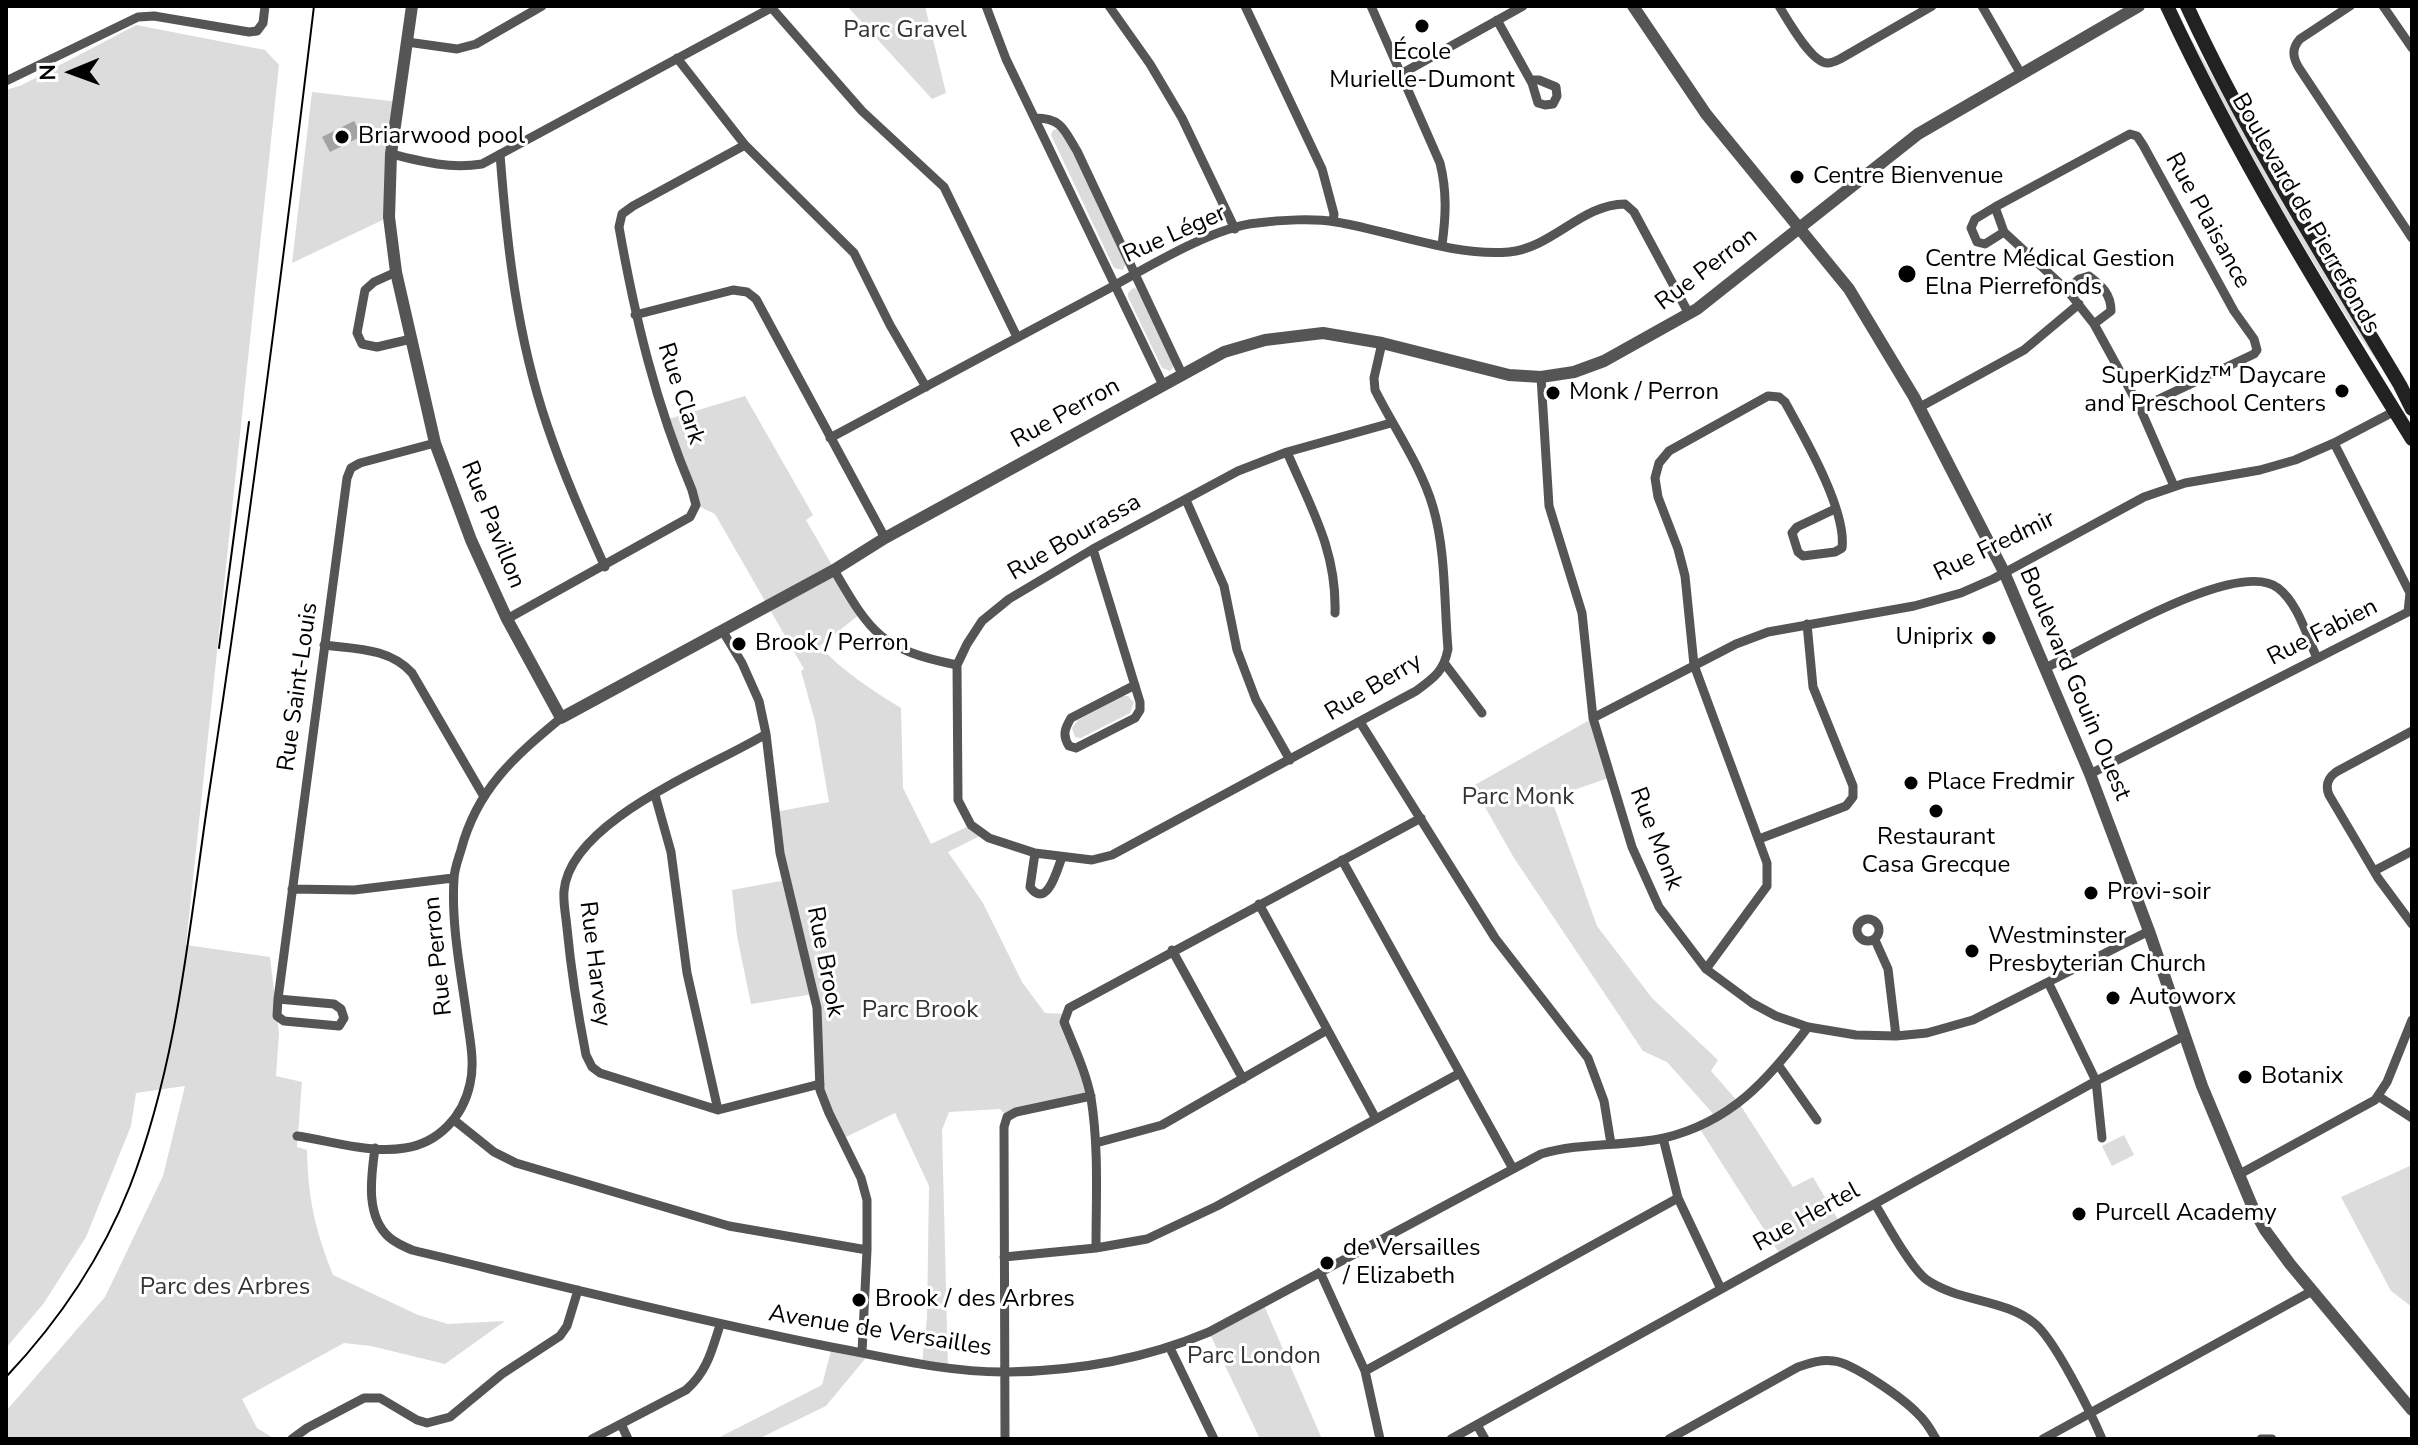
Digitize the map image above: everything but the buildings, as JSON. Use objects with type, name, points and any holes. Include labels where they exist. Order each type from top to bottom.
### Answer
[{"type":"main road","name":"Boulevard de Pierrefonds","points":[[2167,6],[2244,157],[2412,439]]},
{"type":"main road","name":"Boulevard de Pierrefonds","points":[[2187,6],[2245,122],[2411,404]]},
{"type":"street","points":[[6,81],[138,17],[154,16],[249,32],[257,31],[263,23],[265,6]]},
{"type":"street","name":"Rue Pavillon","points":[[412,6],[391,154],[389,217],[396,272],[435,443],[471,540],[507,619],[561,718]]},
{"type":"street","points":[[407,42],[457,49],[476,44],[542,6]]},
{"type":"street","points":[[986,6],[1006,59],[1163,385]]},
{"type":"street","points":[[1109,6],[1150,64],[1182,118],[1235,229]]},
{"type":"street","points":[[1245,6],[1322,169],[1334,214],[1333,221]]},
{"type":"street","points":[[1371,6],[1440,163],[1447,211],[1442,245]]},
{"type":"street","points":[[1401,74],[1523,6]]},
{"type":"street","name":"Boulevard Gouin Ouest","points":[[1633,6],[1697,103],[1860,305],[1920,407],[2004,572],[2090,774],[2149,931],[2184,1036],[2238,1175],[2265,1230],[2312,1291],[2410,1404]]},
{"type":"street","points":[[1779,6],[1818,61],[1827,64],[1932,6]]},
{"type":"street","points":[[1982,6],[2021,74]]},
{"type":"street","name":"Rue Perron","points":[[454,1120],[470,1084],[472,1061],[453,878],[465,834],[483,795],[514,757],[561,718],[1224,352],[1265,340],[1323,333],[1382,343],[1509,375],[1541,377],[1574,372],[1604,361],[1689,314],[1912,138],[2139,6]]},
{"type":"street","points":[[2350,6],[2300,39],[2295,46],[2294,59],[2412,238]]},
{"type":"street","points":[[2383,6],[2412,48]]},
{"type":"street","points":[[391,154],[436,166],[482,164],[770,7],[862,111],[944,187],[1017,337]]},
{"type":"street","points":[[1497,20],[1531,80]]},
{"type":"street","points":[[677,58],[745,145],[854,253],[926,387]]},
{"type":"street","points":[[1035,118],[1049,118],[1060,124],[1077,151],[1182,374]]},
{"type":"street","name":"Rue Plaisance","points":[[2004,232],[1985,244],[1977,242],[1971,228],[1975,219],[2120,138],[2130,134],[2139,139],[2234,311],[2254,339],[2257,350],[2140,408]]},
{"type":"street","name":"Rue Clark","points":[[507,619],[690,517],[696,505],[654,389],[635,315],[619,227],[622,214],[633,206],[745,145]]},
{"type":"street","points":[[500,154],[509,261],[526,346],[546,423],[605,567]]},
{"type":"street","name":"Rue Léger","points":[[830,438],[1137,273],[1216,234],[1255,223],[1333,221],[1442,245],[1487,252],[1512,252],[1536,244],[1601,208],[1625,204],[1634,212],[1689,314]]},
{"type":"street","points":[[1995,207],[2004,232],[2067,290],[2094,324],[2140,408],[2174,486]]},
{"type":"street","points":[[396,272],[365,290],[357,333],[362,344],[377,347],[411,339]]},
{"type":"street","points":[[2067,290],[2079,279],[2089,276],[2104,288],[2111,301],[2111,311],[2094,324]]},
{"type":"street","points":[[635,315],[733,290],[747,292],[756,299],[885,538]]},
{"type":"street","points":[[1920,407],[2017,354],[2079,304]]},
{"type":"street","name":"Rue Berry","points":[[957,665],[958,800],[971,825],[989,838],[1035,853],[1092,860],[1112,855],[1290,760],[1416,691],[1439,674],[1448,649],[1433,506],[1375,390],[1374,378],[1382,343]]},
{"type":"street","name":"Rue Monk","points":[[1541,377],[1549,506],[1582,613],[1593,718],[1632,847],[1659,907],[1706,969],[1752,1003],[1776,1016],[1808,1027],[1856,1035],[1896,1036],[1927,1033],[1973,1020],[2149,931]]},
{"type":"street","points":[[1706,969],[1767,886],[1767,863],[1694,665],[1685,576],[1658,497],[1655,478],[1659,463],[1669,451],[1768,396],[1779,397],[1785,402],[1820,469],[1835,509],[1843,540],[1842,548],[1835,552],[1803,556],[1798,552],[1792,533],[1797,527],[1835,509]]},
{"type":"street","name":"Rue Fredmir","points":[[1593,718],[1736,644],[1768,632],[1932,602],[1968,591],[2129,504],[2174,486],[2277,465],[2334,443],[2411,404]]},
{"type":"street","name":"Rue Bourassa","points":[[957,665],[982,621],[1009,599],[1093,549],[1238,471],[1287,452],[1391,423]]},
{"type":"street","name":"Rue Saint-Louis","points":[[278,999],[347,478],[351,468],[360,463],[435,443]]},
{"type":"street","name":"Rue Fabien","points":[[2090,774],[2408,612],[2410,593],[2334,443]]},
{"type":"street","points":[[1287,452],[1329,548],[1336,583],[1335,613]]},
{"type":"street","points":[[1186,500],[1224,586],[1237,650],[1256,700],[1290,760]]},
{"type":"street","points":[[1093,549],[1135,685],[1140,702],[1140,710],[1135,718],[1076,748],[1069,746],[1064,739],[1071,718],[1135,685]]},
{"type":"street","points":[[834,570],[860,614],[891,644],[922,658],[957,665]]},
{"type":"street","points":[[2045,668],[2197,592],[2258,579],[2278,588],[2291,604],[2317,658]]},
{"type":"street","points":[[1759,839],[1846,806],[1853,797],[1853,786],[1813,687],[1807,624]]},
{"type":"street","name":"Rue Brook","points":[[722,630],[742,663],[759,701],[766,734],[780,853],[817,1008],[820,1084],[829,1113],[861,1178],[867,1200],[862,1352]]},
{"type":"street","points":[[324,645],[389,654],[403,663],[412,673],[483,795]]},
{"type":"street","points":[[1445,664],[1482,713]]},
{"type":"street","points":[[1360,722],[1495,938],[1588,1058],[1604,1101],[1611,1144]]},
{"type":"street","points":[[2412,731],[2340,769],[2328,780],[2329,795],[2374,871],[2412,924]]},
{"type":"street","name":"Rue Harvey","points":[[718,1110],[600,1073],[592,1067],[586,1055],[568,944],[564,890],[571,868],[587,845],[611,821],[766,734]]},
{"type":"street","points":[[655,795],[671,852],[687,973],[718,1110],[820,1084]]},
{"type":"street","points":[[1096,1248],[1096,1143],[1091,1096],[1064,1022],[1069,1008],[1421,818]]},
{"type":"street","points":[[2374,871],[2412,851]]},
{"type":"street","points":[[1035,853],[1030,887],[1039,894],[1047,892],[1062,857]]},
{"type":"street","points":[[1342,860],[1512,1167]]},
{"type":"street","points":[[292,889],[354,890],[453,878]]},
{"type":"street","points":[[1259,904],[1376,1119]]},
{"type":"street","points":[[1875,940],[1888,969],[1896,1036]]},
{"type":"street","points":[[1172,950],[1243,1079]]},
{"type":"street","points":[[2048,982],[2096,1081],[2102,1138]]},
{"type":"street","points":[[278,999],[334,1004],[341,1009],[344,1018],[339,1026],[284,1021],[277,1016],[278,999]]},
{"type":"street","points":[[2238,1175],[2361,1109],[2378,1096],[2412,1020]]},
{"type":"street","name":"Avenue de Versailles","points":[[375,1148],[372,1204],[389,1238],[412,1250],[720,1325],[922,1363],[1006,1372],[1108,1363],[1170,1348],[1209,1332],[1512,1167],[1559,1148],[1663,1138],[1698,1126],[1731,1109],[1756,1090],[1779,1066],[1808,1027]]},
{"type":"street","points":[[1096,1143],[1162,1125],[1327,1030]]},
{"type":"street","name":"Rue Hertel","points":[[1451,1439],[2096,1081],[2184,1036]]},
{"type":"street","points":[[1779,1066],[1817,1120]]},
{"type":"street","points":[[1004,1257],[1096,1248],[1147,1239],[1217,1206],[1460,1073]]},
{"type":"street","points":[[1005,1439],[1004,1127],[1007,1117],[1016,1112],[1091,1096]]},
{"type":"street","points":[[2378,1096],[2412,1118]]},
{"type":"street","points":[[297,1136],[375,1148],[404,1148],[438,1136],[454,1120],[494,1152],[516,1163],[729,1226],[867,1250]]},
{"type":"street","points":[[1663,1138],[1678,1198],[1721,1289]]},
{"type":"street","points":[[1365,1371],[1678,1198]]},
{"type":"street","points":[[1875,1204],[1925,1279],[1954,1293],[2025,1315],[2038,1325],[2091,1413],[2102,1439]]},
{"type":"street","points":[[1320,1272],[1365,1371],[1380,1439]]},
{"type":"street","points":[[292,1439],[364,1398],[380,1398],[427,1423],[450,1417],[502,1374],[560,1336],[567,1326],[578,1290]]},
{"type":"street","points":[[2043,1439],[2312,1291]]},
{"type":"street","points":[[592,1439],[696,1382],[710,1359],[720,1325]]},
{"type":"street","points":[[1170,1348],[1214,1439]]},
{"type":"street","points":[[1669,1439],[1798,1367],[1814,1361],[1835,1361],[1851,1365],[1915,1410],[1936,1439]]},
{"type":"street","points":[[621,1424],[628,1439]]},
{"type":"street","points":[[1477,1425],[1485,1439]]},
{"type":"street","points":[[2261,1439],[2272,1439]]},
{"type":"green space","name":"Parc Gravel","points":[[847,6],[925,6],[946,93],[932,99]]},
{"type":"green space","name":"Parc des Arbres","points":[[136,25],[265,50],[279,65],[186,945],[270,957],[279,1033],[276,1076],[302,1082],[297,1147],[307,1150],[314,1214],[333,1275],[418,1315],[448,1324],[505,1321],[445,1364],[371,1346],[344,1343],[242,1399],[257,1428],[275,1439],[6,1439],[6,1411],[105,1297],[163,1176],[185,1086],[136,1093],[131,1126],[86,1237],[44,1303],[6,1348],[6,90],[22,85]]},
{"type":"green space","points":[[2189,35],[2378,362],[2340,306],[2274,195]]},
{"type":"green space","points":[[312,92],[399,102],[389,217],[292,263]]},
{"type":"green space","points":[[1057,129],[1066,138],[1126,263],[1123,270],[1114,268],[1051,135]]},
{"type":"green space","points":[[1133,288],[1137,289],[1174,366],[1170,371],[1162,368],[1128,297]]},
{"type":"green space","name":"Parc Brook","points":[[745,396],[813,515],[806,520],[860,614],[820,646],[848,672],[901,708],[903,788],[931,844],[971,825],[982,835],[948,852],[983,903],[1022,982],[1045,1013],[1065,1014],[1091,1096],[1007,1117],[1000,1109],[949,1112],[942,1130],[948,1367],[922,1363],[927,1318],[929,1186],[895,1113],[842,1139],[820,1090],[814,994],[751,1004],[737,936],[732,890],[786,880],[775,812],[829,802],[815,721],[801,671],[804,669],[715,514],[696,505],[665,420]]},
{"type":"green space","points":[[1123,696],[1134,702],[1130,713],[1081,738],[1075,737],[1072,728],[1078,720]]},
{"type":"green space","name":"Parc Monk","points":[[1593,718],[1611,777],[1551,798],[1597,926],[1652,998],[1718,1060],[1711,1071],[1739,1103],[1793,1187],[1813,1177],[1840,1223],[1781,1256],[1698,1126],[1716,1117],[1667,1062],[1643,1051],[1514,858],[1473,786]]},
{"type":"green space","points":[[2124,1135],[2134,1155],[2112,1166],[2102,1146]]},
{"type":"green space","points":[[2412,1165],[2412,1307],[2391,1291],[2341,1197]]},
{"type":"green space","name":"Parc London","points":[[1263,1303],[1322,1439],[1260,1439],[1209,1332]]},
{"type":"green space","points":[[832,1347],[869,1354],[826,1406],[758,1439],[716,1439],[822,1385]]},
{"type":"shaded area","name":"Briarwood pool","points":[[354,121],[362,136],[330,152],[322,137]]},
{"type":"tram line","points":[[6,1377],[61,1311],[106,1238],[130,1186],[161,1087],[181,986],[239,587],[314,6]]},
{"type":"tram line","points":[[219,648],[249,422]]},
{"type":"place","name":"École Murielle-Dumont","points":[[1422,26]]},
{"type":"place","name":"Briarwood pool","points":[[342,137]]},
{"type":"place","name":"Centre Bienvenue","points":[[1797,177]]},
{"type":"place","name":"Centre Médical Gestion Elna Pierrefonds","points":[[1907,274]]},
{"type":"place","name":"SuperKidz™ Daycare and Preschool Centers","points":[[2342,391]]},
{"type":"place","name":"Monk / Perron","points":[[1553,393]]},
{"type":"place","name":"Uniprix","points":[[1989,638]]},
{"type":"place","name":"Brook / Perron","points":[[739,644]]},
{"type":"place","name":"Place Fredmir","points":[[1911,783]]},
{"type":"place","name":"Restaurant Casa Grecque","points":[[1936,811]]},
{"type":"place","name":"Provi-soir","points":[[2091,893]]},
{"type":"place","name":"Westminster Presbyterian Church","points":[[1972,951]]},
{"type":"place","name":"Autoworx","points":[[2113,998]]},
{"type":"place","name":"Botanix","points":[[2245,1077]]},
{"type":"place","name":"Purcell Academy","points":[[2079,1214]]},
{"type":"place","name":"de Versailles / Elizabeth","points":[[1327,1263]]},
{"type":"place","name":"Brook / des Arbres","points":[[859,1300]]}]
